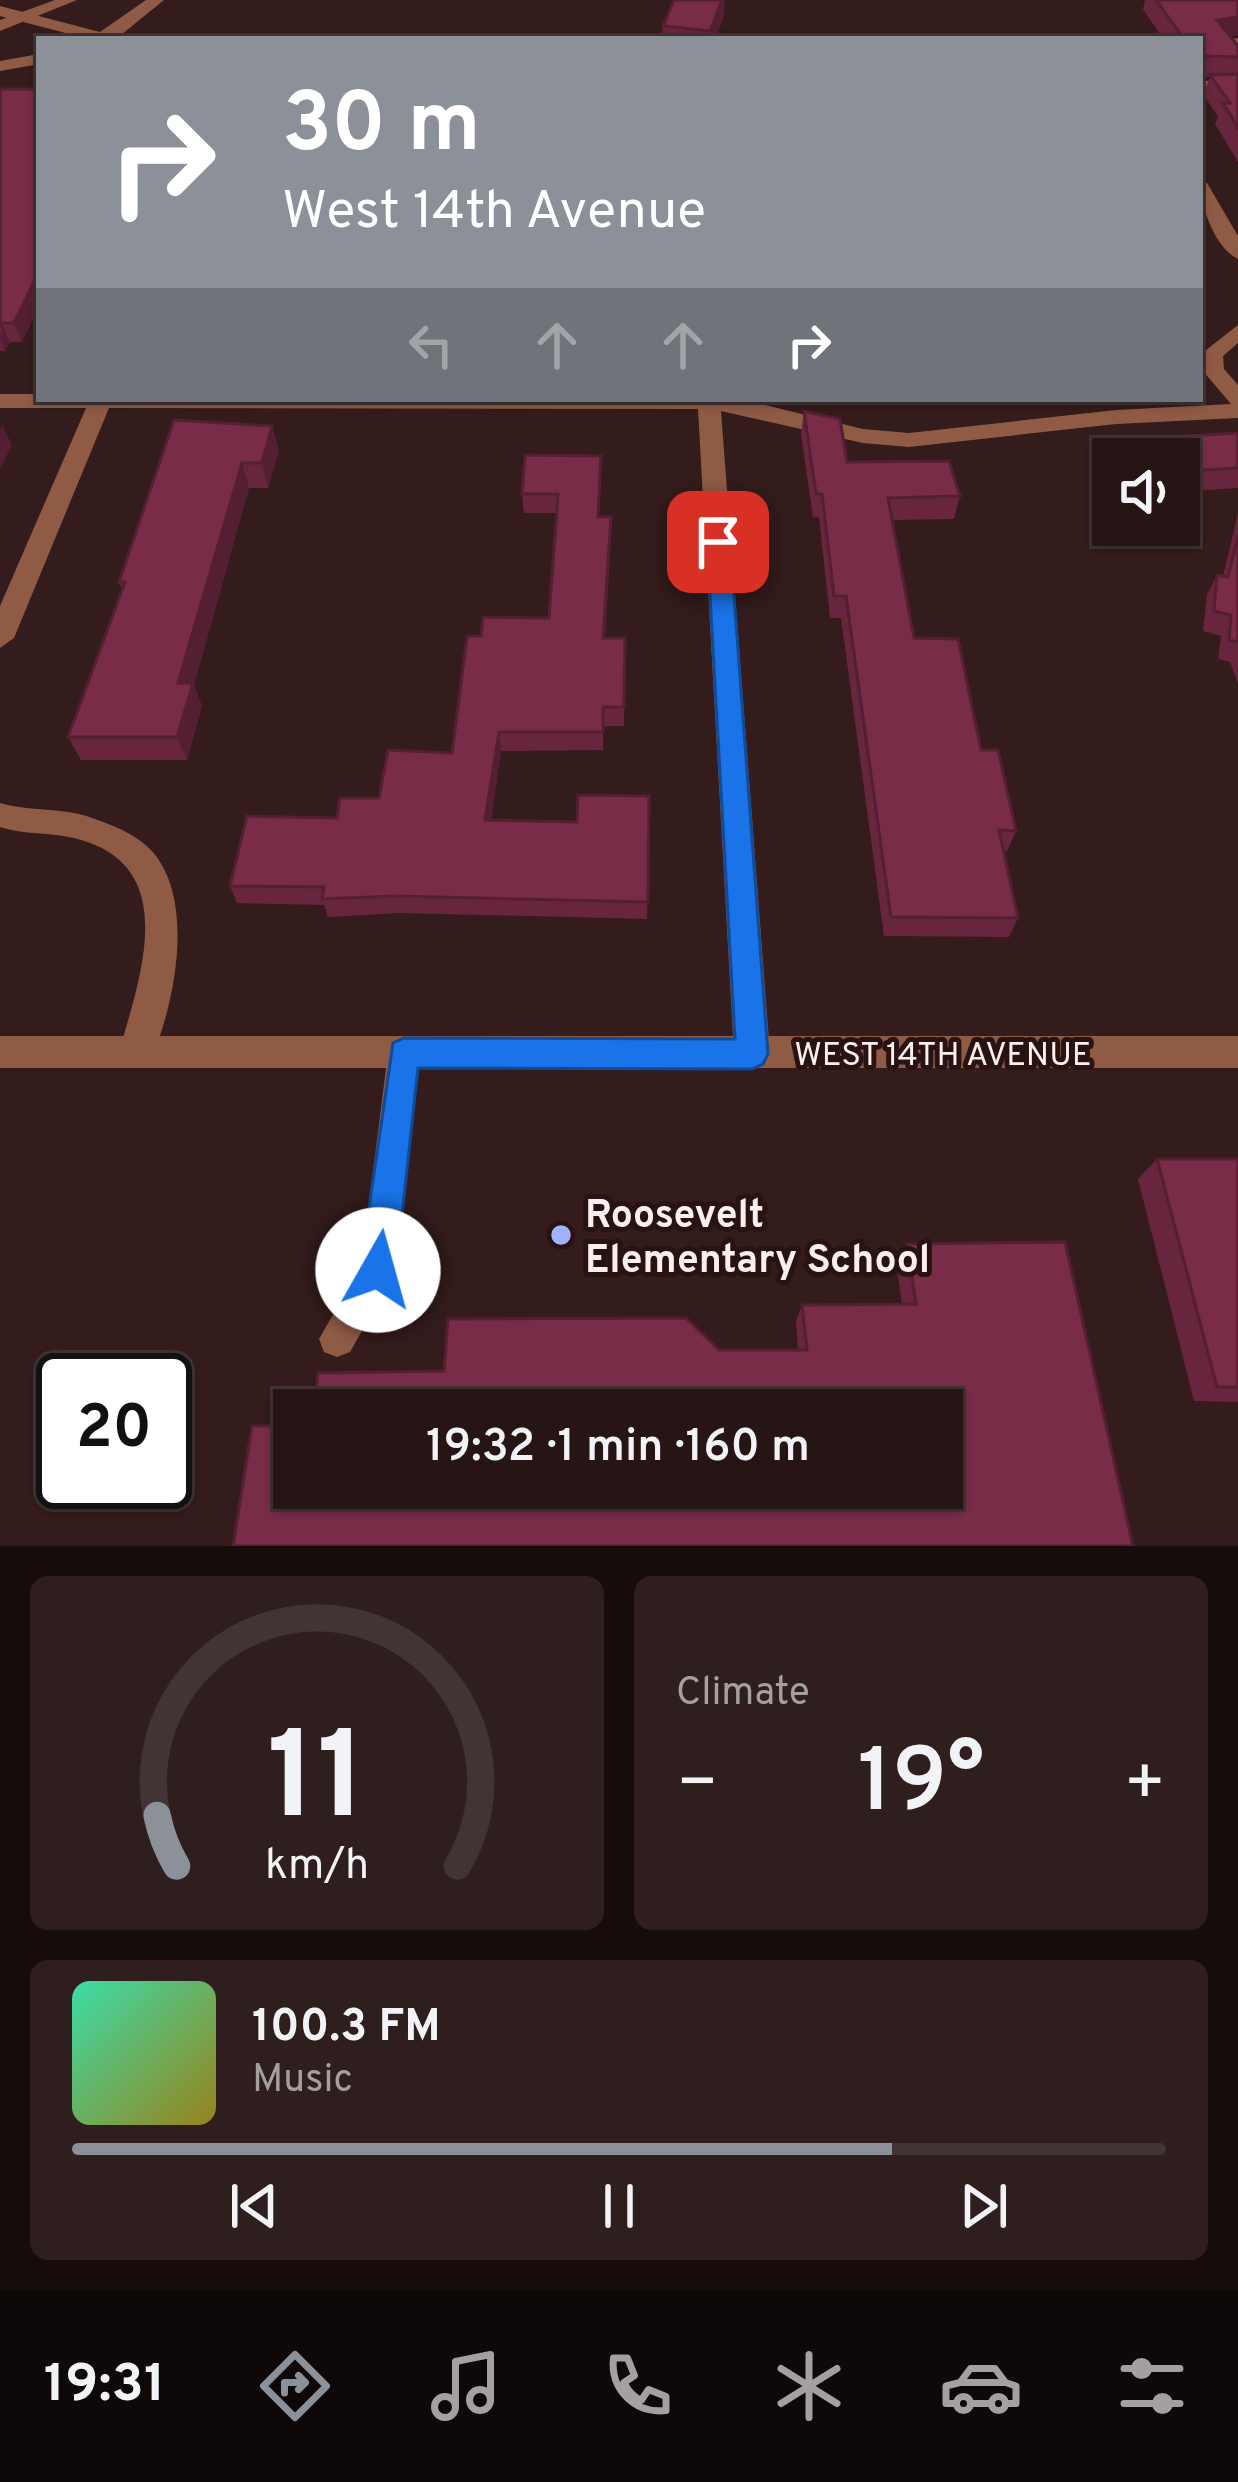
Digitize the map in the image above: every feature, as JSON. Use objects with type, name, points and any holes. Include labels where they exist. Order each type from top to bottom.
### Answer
[{"type":"street","points":[[0,26],[50,0]]},
{"type":"street","points":[[22,16],[69,0]]},
{"type":"street","points":[[107,36],[156,0]]},
{"type":"street","points":[[0,11],[92,36]]},
{"type":"street","points":[[0,66],[36,60]]},
{"type":"street","points":[[1203,86],[1238,86]]},
{"type":"street","points":[[1203,193],[1238,253]]},
{"type":"street","points":[[1238,332],[1212,354],[1214,370],[1238,398]]},
{"type":"street","points":[[0,401],[36,401]]},
{"type":"street","points":[[0,638],[100,402]]},
{"type":"street","points":[[752,1054],[709,402],[863,436],[909,440],[1116,417],[1238,410]]},
{"type":"street","points":[[0,815],[22,823],[81,827],[134,851],[157,884],[166,936],[137,1052]]},
{"type":"street","name":"WEST 14TH AVENUE","points":[[0,1052],[1238,1052]]},
{"type":"lane","points":[[1238,42],[1222,43],[1238,65]]},
{"type":"lane","points":[[337,1339],[378,1270],[404,1053]]},
{"type":"building","points":[[674,0],[722,0],[710,31],[663,26]]},
{"type":"building","points":[[1156,0],[1238,0],[1238,17],[1217,20],[1238,46],[1238,57],[1207,56],[1203,63],[1203,36],[1182,36]]},
{"type":"building","points":[[1238,74],[1238,128],[1223,103],[1230,103],[1210,75]]},
{"type":"building","points":[[0,89],[36,89],[36,278],[14,323],[0,326]]},
{"type":"building","points":[[804,411],[840,419],[847,462],[949,461],[960,496],[888,498],[914,638],[958,639],[981,750],[998,750],[1016,831],[999,830],[1018,918],[891,917],[846,596],[834,596],[822,494],[816,494]]},
{"type":"building","points":[[174,420],[272,426],[262,463],[242,463],[178,683],[193,683],[177,737],[68,737],[125,582],[119,582]]},
{"type":"building","points":[[1238,433],[1238,468],[1200,470],[1200,438],[1169,437]]},
{"type":"building","points":[[525,455],[601,456],[598,517],[611,517],[603,638],[625,638],[624,707],[603,707],[603,732],[499,732],[485,820],[577,822],[578,795],[649,796],[648,902],[395,896],[322,899],[324,887],[230,886],[247,816],[337,818],[340,798],[379,798],[388,750],[452,753],[467,636],[481,636],[483,617],[549,618],[558,494],[522,494]]},
{"type":"building","points":[[1238,535],[1238,642],[1229,640],[1231,615],[1214,611],[1217,575],[1228,577]]},
{"type":"building","points":[[1157,1159],[1238,1159],[1238,1387],[1217,1387]]},
{"type":"building","points":[[1065,1242],[1133,1546],[233,1546],[252,1426],[273,1426],[273,1509],[963,1509],[963,1389],[316,1389],[318,1373],[444,1371],[448,1319],[686,1318],[719,1350],[807,1350],[802,1305],[916,1304],[907,1244]]},
{"type":"place","name":"Roosevelt Elementary School","points":[[561,1235]]},
{"type":"route","points":[[378,1270],[404,1053],[752,1054],[718,542]]}]
